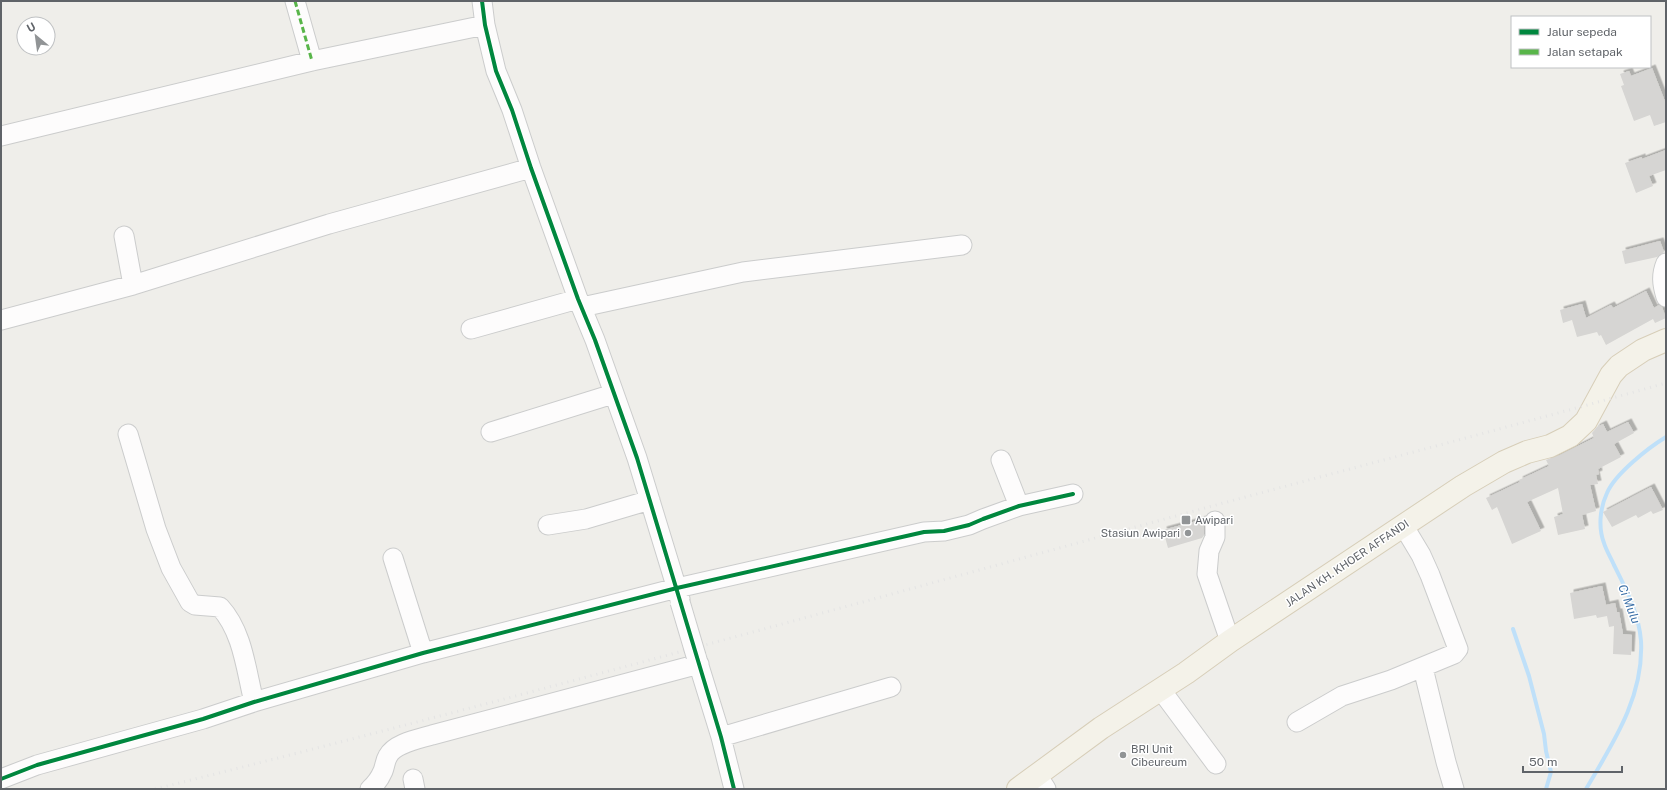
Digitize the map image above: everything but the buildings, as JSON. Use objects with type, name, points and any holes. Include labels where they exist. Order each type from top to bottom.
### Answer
[{"type":"main road","name":"JALAN KH. KHOER AFFANDI","points":[[1018,789],[1041,782],[1101,728],[1161,690],[1230,641],[1328,577],[1403,525],[1487,471],[1527,452],[1550,446],[1570,436],[1586,421],[1611,375],[1619,366],[1643,350],[1666,340]]},
{"type":"street","points":[[296,1],[312,61]]},
{"type":"street","points":[[482,1],[485,25],[496,71],[512,110],[531,168],[595,340],[650,500],[721,737],[734,789]]},
{"type":"street","points":[[1,136],[312,61],[485,25]]},
{"type":"street","points":[[1,320],[134,285],[329,224],[531,168]]},
{"type":"street","points":[[124,236],[134,285]]},
{"type":"street","points":[[472,329],[580,303],[743,272],[962,245]]},
{"type":"street","points":[[1666,263],[1663,270],[1662,281],[1666,297]]},
{"type":"street","points":[[491,432],[613,394]]},
{"type":"street","points":[[128,434],[156,529],[171,568],[190,602],[195,605],[220,607],[232,624],[240,642],[254,702]]},
{"type":"street","points":[[1001,460],[1019,506]]},
{"type":"street","points":[[1,779],[37,765],[203,719],[254,702],[423,653],[679,595],[924,532],[944,531],[962,527],[1019,506],[1073,494]]},
{"type":"street","points":[[548,525],[586,519],[650,500]]},
{"type":"street","points":[[1215,521],[1215,537],[1210,551],[1207,574],[1230,641]]},
{"type":"street","points":[[1297,722],[1342,696],[1423,668],[1454,654],[1458,649],[1430,575],[1421,555],[1403,525]]},
{"type":"street","points":[[394,558],[423,653]]},
{"type":"street","points":[[370,789],[378,781],[388,755],[407,743],[697,660]]},
{"type":"street","points":[[1423,668],[1454,789]]},
{"type":"street","points":[[721,737],[891,688]]},
{"type":"street","points":[[1161,690],[1216,764]]},
{"type":"waterway","name":"Ci Mulu","points":[[1586,789],[1625,719],[1632,700],[1641,662],[1640,631],[1635,611],[1602,537],[1600,524],[1603,505],[1611,486],[1624,470],[1650,448],[1666,437]]},
{"type":"waterway","points":[[1513,629],[1529,676],[1544,734],[1551,772],[1546,789]]},
{"type":"railway","points":[[155,789],[661,657],[1666,383]]},
{"type":"marked path","points":[[295,1],[312,61]]},
{"type":"cycle path","points":[[482,1],[485,25],[496,71],[512,110],[578,299],[595,340],[637,458],[721,737],[734,789]]},
{"type":"cycle path","points":[[1,779],[37,765],[203,719],[254,702],[423,653],[677,588],[924,532],[944,531],[969,525],[1019,506],[1073,494]]},
{"type":"place","name":"Awipari","points":[[1186,520]]},
{"type":"place","name":"Stasiun Awipari","points":[[1188,533]]},
{"type":"place","name":"BRI Unit Cibeureum","points":[[1123,755]]}]
